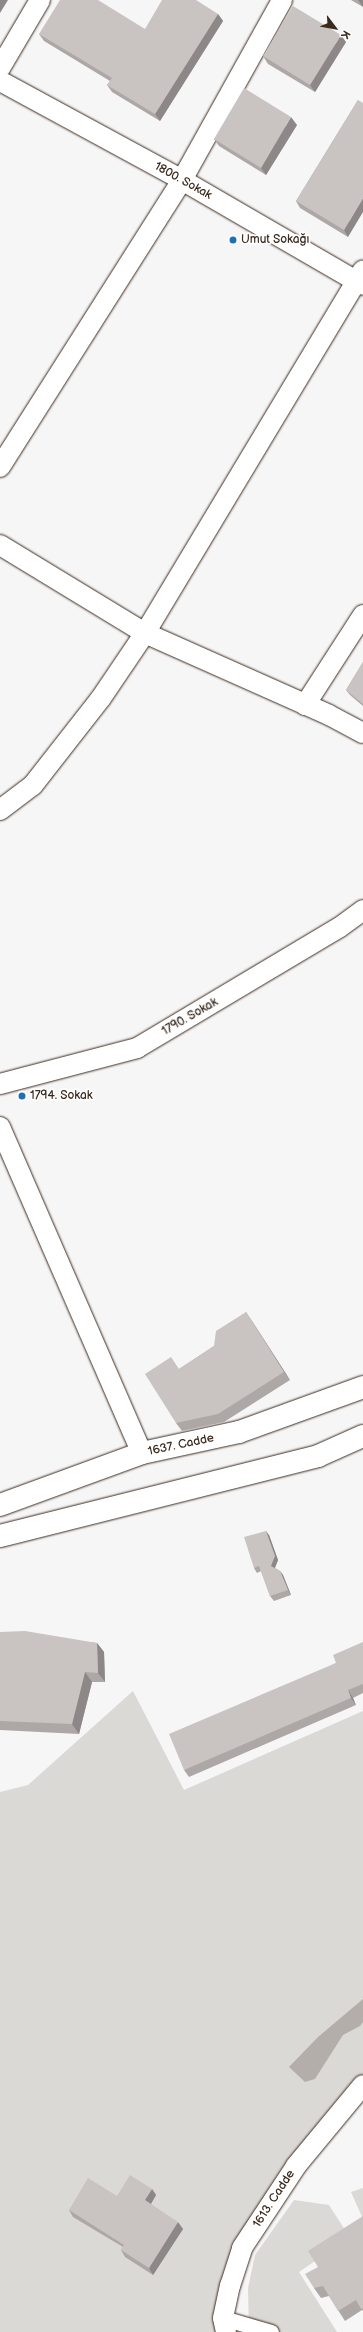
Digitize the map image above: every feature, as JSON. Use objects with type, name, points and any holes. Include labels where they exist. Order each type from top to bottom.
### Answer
[{"type":"street","points":[[0,68],[40,0]]},
{"type":"street","points":[[0,467],[182,180],[282,0]]},
{"type":"street","name":"1800. Sokak","points":[[0,81],[361,279]]},
{"type":"street","points":[[0,810],[33,785],[101,698],[145,633],[361,279]]},
{"type":"street","points":[[0,545],[145,633],[329,715],[363,733]]},
{"type":"street","points":[[305,705],[363,615]]},
{"type":"street","name":"1790. Sokak","points":[[0,1084],[137,1048],[328,935],[363,910]]},
{"type":"street","points":[[0,1127],[142,1453]]},
{"type":"street","name":"1637. Cadde","points":[[0,1505],[142,1453],[239,1432],[363,1387]]},
{"type":"street","points":[[0,1536],[318,1456],[363,1436]]},
{"type":"street","name":"1613. Cadde","points":[[225,2325],[230,2286],[242,2248],[296,2166],[363,2085]]},
{"type":"street","points":[[225,2325],[271,2332]]},
{"type":"shaded area","points":[[133,1691],[184,1790],[363,1711],[363,2084],[242,2248],[226,2332],[0,2332],[0,1792],[28,1785]]},
{"type":"shaded area","points":[[363,1999],[363,2022],[360,2026],[343,2035],[315,2079],[305,2082],[289,2067],[318,2037]]},
{"type":"shaded area","points":[[363,2188],[363,2219],[351,2192]]},
{"type":"shaded area","points":[[294,2200],[329,2205],[345,2230],[315,2261],[299,2272],[337,2332],[249,2332],[248,2288],[255,2255]]},
{"type":"building","points":[[60,0],[98,0],[145,29],[162,0],[196,0],[218,14],[155,114],[107,85],[112,78],[39,34]]},
{"type":"building","points":[[293,6],[341,35],[310,85],[263,56]]},
{"type":"building","points":[[244,88],[291,117],[261,168],[214,139]]},
{"type":"building","points":[[358,100],[363,103],[363,198],[344,230],[296,201]]},
{"type":"building","points":[[363,662],[363,704],[346,690]]},
{"type":"building","points":[[246,1312],[284,1372],[218,1414],[176,1423],[145,1374],[171,1357],[179,1369],[214,1346],[216,1331]]},
{"type":"building","points":[[266,1531],[275,1556],[271,1566],[280,1571],[288,1590],[270,1596],[259,1566],[254,1568],[244,1537]]},
{"type":"building","points":[[25,1631],[97,1643],[98,1673],[85,1672],[72,1724],[0,1721],[0,1632]]},
{"type":"building","points":[[363,1642],[363,1684],[348,1690],[351,1698],[184,1770],[169,1734],[336,1663],[333,1655]]},
{"type":"building","points":[[130,2175],[152,2189],[145,2200],[178,2222],[149,2268],[121,2250],[124,2245],[69,2210],[88,2178],[117,2196]]},
{"type":"building","points":[[363,2216],[363,2308],[361,2309],[356,2300],[338,2311],[323,2286],[314,2288],[305,2274],[318,2267],[308,2251]]},
{"type":"place","name":"Umut Sokağı","points":[[233,240]]},
{"type":"place","name":"1794. Sokak","points":[[22,1096]]}]
